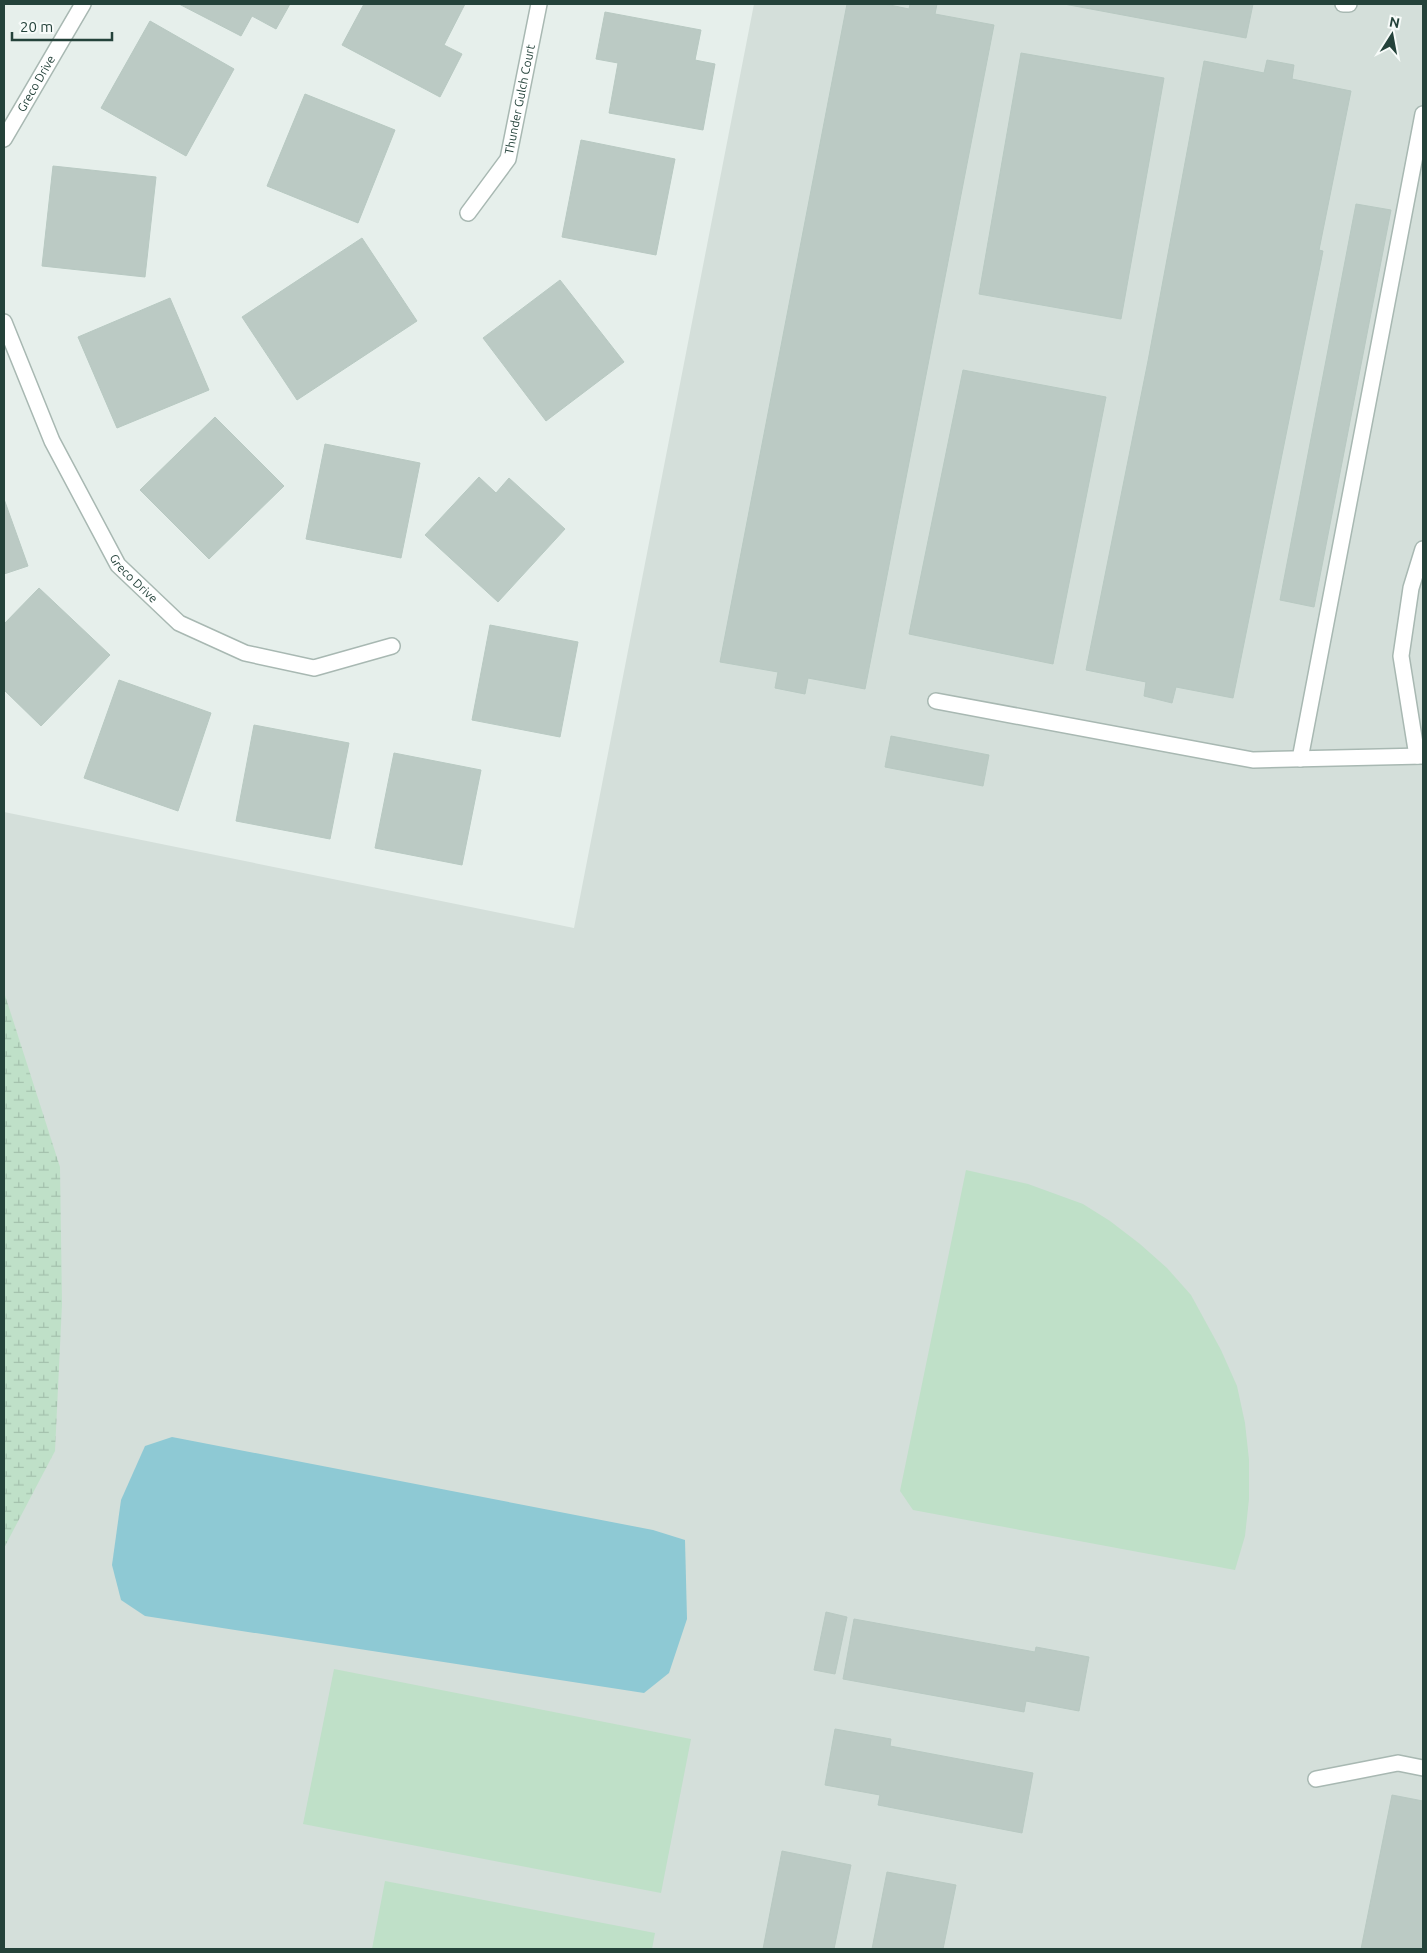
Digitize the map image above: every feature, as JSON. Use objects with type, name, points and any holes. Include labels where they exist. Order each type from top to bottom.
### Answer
[{"type":"street","name":"Greco Drive","points":[[4,139],[83,4]]},
{"type":"street","name":"Thunder Gulch Court","points":[[468,213],[508,159],[539,4]]},
{"type":"street","points":[[1343,4],[1349,4]]},
{"type":"street","points":[[1300,759],[1423,114]]},
{"type":"street","name":"Greco Drive","points":[[4,322],[52,441],[118,565],[179,623],[245,653],[314,668],[392,646]]},
{"type":"street","points":[[936,701],[1253,760],[1420,756],[1401,656],[1411,588],[1423,549]]},
{"type":"street","points":[[1316,1779],[1398,1763],[1423,1768]]},
{"type":"shaded area","points":[[754,4],[1423,4],[1423,1949],[4,1949],[4,812],[574,928]]},
{"type":"green space","points":[[4,992],[60,1167],[62,1304],[55,1451],[4,1548]]},
{"type":"green space","points":[[966,1170],[1028,1184],[1083,1204],[1110,1221],[1140,1244],[1167,1268],[1191,1295],[1221,1350],[1237,1386],[1245,1423],[1249,1460],[1249,1499],[1245,1536],[1235,1570],[913,1510],[900,1491]]},
{"type":"green space","points":[[334,1669],[691,1739],[661,1893],[303,1824]]},
{"type":"green space","points":[[385,1881],[655,1933],[652,1949],[372,1949]]},
{"type":"water","points":[[172,1437],[653,1530],[685,1540],[687,1619],[669,1673],[644,1693],[145,1616],[121,1600],[112,1565],[121,1500],[145,1446]]},
{"type":"building","points":[[179,4],[290,4],[276,29],[252,16],[241,36]]},
{"type":"building","points":[[364,4],[465,4],[444,45],[462,54],[440,97],[342,45]]},
{"type":"building","points":[[847,4],[885,4],[909,9],[910,4],[937,4],[935,14],[994,25],[865,689],[808,678],[805,694],[775,688],[778,672],[720,662]]},
{"type":"building","points":[[1064,4],[1253,4],[1246,38]]},
{"type":"building","points":[[605,12],[701,30],[695,60],[715,64],[703,130],[609,113],[618,63],[596,59]]},
{"type":"building","points":[[150,21],[234,69],[186,156],[101,108]]},
{"type":"building","points":[[1021,53],[1164,78],[1121,319],[979,294]]},
{"type":"building","points":[[1267,60],[1294,65],[1292,79],[1351,91],[1319,250],[1323,251],[1233,698],[1176,687],[1172,703],[1144,696],[1146,682],[1086,670],[1148,361],[1204,61],[1264,73]]},
{"type":"building","points":[[305,94],[395,130],[358,223],[267,186]]},
{"type":"building","points":[[581,140],[675,159],[656,255],[562,237]]},
{"type":"building","points":[[53,166],[156,177],[145,277],[42,266]]},
{"type":"building","points":[[1356,204],[1391,210],[1314,607],[1280,600]]},
{"type":"building","points":[[362,238],[417,321],[297,400],[242,317]]},
{"type":"building","points":[[560,280],[624,362],[546,421],[483,338]]},
{"type":"building","points":[[170,298],[209,390],[117,428],[78,337]]},
{"type":"building","points":[[963,370],[1106,397],[1053,664],[909,634]]},
{"type":"building","points":[[215,417],[284,486],[209,559],[140,490]]},
{"type":"building","points":[[325,444],[420,463],[401,558],[306,539]]},
{"type":"building","points":[[479,477],[496,493],[509,478],[565,529],[498,602],[425,535]]},
{"type":"building","points":[[4,499],[28,566],[4,574]]},
{"type":"building","points":[[39,588],[110,655],[41,726],[4,690],[4,624]]},
{"type":"building","points":[[490,625],[578,642],[560,737],[472,720]]},
{"type":"building","points":[[119,680],[211,713],[178,811],[84,778]]},
{"type":"building","points":[[254,725],[349,743],[330,839],[236,821]]},
{"type":"building","points":[[891,736],[989,755],[983,786],[885,767]]},
{"type":"building","points":[[394,753],[481,770],[462,865],[375,848]]},
{"type":"building","points":[[826,1612],[847,1617],[835,1674],[814,1670]]},
{"type":"building","points":[[854,1619],[1035,1652],[1036,1647],[1089,1657],[1079,1711],[1026,1701],[1024,1712],[843,1679]]},
{"type":"building","points":[[835,1729],[891,1739],[890,1746],[1033,1773],[1022,1833],[878,1805],[880,1795],[825,1785]]},
{"type":"building","points":[[1392,1795],[1423,1801],[1423,1949],[1361,1949]]},
{"type":"building","points":[[782,1851],[851,1865],[834,1949],[763,1949]]},
{"type":"building","points":[[887,1872],[956,1885],[943,1949],[872,1949]]}]
